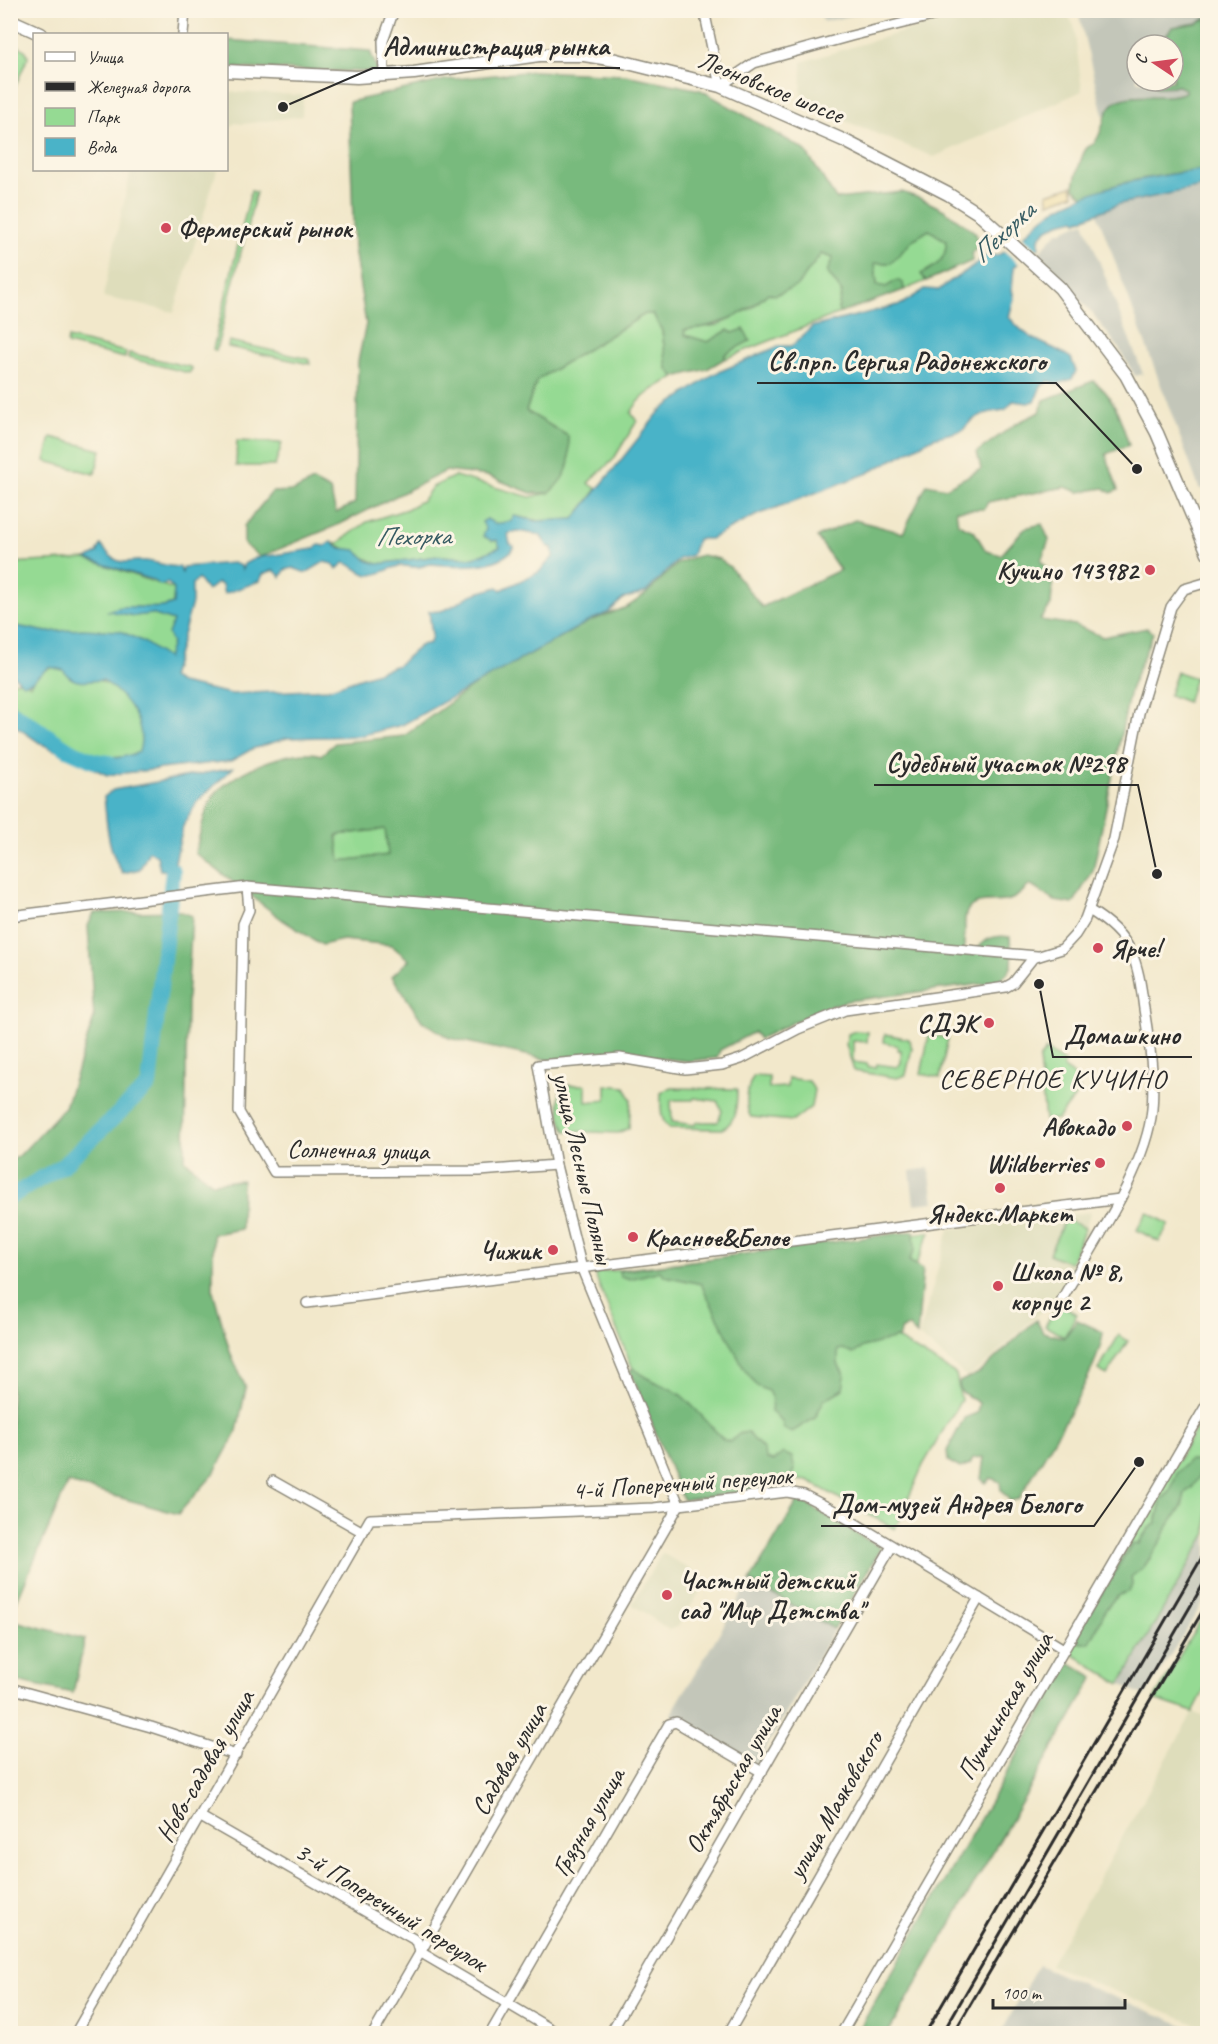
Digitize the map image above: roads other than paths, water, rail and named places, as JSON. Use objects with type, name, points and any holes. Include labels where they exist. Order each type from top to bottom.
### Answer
[{"type":"main road","points":[[10,20],[39,33]]},
{"type":"main road","name":"Леоновское шоссе","points":[[228,71],[310,76],[384,75],[539,55],[571,54],[616,60],[720,86],[834,135],[913,175],[968,207],[1034,262],[1086,319],[1126,375],[1157,433],[1208,553]]},
{"type":"street","points":[[183,33],[185,10]]},
{"type":"street","points":[[384,75],[383,41],[394,10]]},
{"type":"street","points":[[704,10],[720,86],[754,63],[957,10]]},
{"type":"street","name":"улица Лесные Поляны","points":[[679,1505],[582,1269],[556,1165],[538,1065],[620,1058],[686,1069],[722,1065],[741,1059],[798,1029],[845,1010],[1006,987],[1013,983],[1037,956],[1057,951],[1067,944],[1080,928],[1089,910],[1114,839],[1139,713],[1171,607],[1184,590],[1208,582]]},
{"type":"street","points":[[10,916],[247,887],[1037,956]]},
{"type":"street","name":"Солнечная улица","points":[[247,887],[249,910],[243,924],[239,1112],[274,1172],[480,1171],[556,1165]]},
{"type":"street","points":[[1062,1299],[1120,1199],[1149,1127],[1152,1109],[1150,1054],[1136,959],[1118,931],[1089,910]]},
{"type":"street","points":[[307,1303],[1120,1199]]},
{"type":"street","name":"Пушкинская улица","points":[[841,2034],[1062,1648],[1208,1402]]},
{"type":"street","points":[[273,1480],[363,1532]]},
{"type":"street","name":"4-й Поперечный переулок","points":[[370,1519],[654,1508],[796,1493],[810,1497],[1062,1648]]},
{"type":"street","name":"Садовая улица","points":[[373,2034],[541,1748],[679,1505]]},
{"type":"street","name":"Ново-садовая улица","points":[[75,2034],[370,1519]]},
{"type":"street","name":"Октябрьская улица","points":[[610,2034],[892,1546]]},
{"type":"street","name":"улица Маяковского","points":[[728,2034],[979,1598]]},
{"type":"street","points":[[10,1688],[151,1727],[236,1755]]},
{"type":"street","name":"Грязная улица","points":[[490,2034],[669,1724],[676,1722],[762,1772]]},
{"type":"street","name":"3-й Поперечный переулок","points":[[201,1816],[417,1941],[420,1952],[560,2034]]},
{"type":"water","points":[[1207,169],[1207,186],[1119,204],[1077,221],[1075,219],[1059,223],[1046,230],[1039,238],[1039,247],[1014,267],[1012,289],[1014,299],[1009,317],[1032,338],[1071,358],[1076,371],[1072,379],[1058,384],[1049,381],[1041,386],[1035,401],[1028,403],[1013,401],[1005,410],[981,415],[963,430],[933,438],[868,473],[757,515],[710,539],[697,539],[692,555],[679,559],[646,592],[623,599],[609,612],[402,725],[359,736],[287,738],[252,749],[231,761],[107,775],[40,743],[11,723],[10,707],[54,740],[86,755],[103,758],[121,757],[139,752],[140,730],[133,711],[103,680],[76,680],[63,670],[49,667],[31,682],[23,684],[11,673],[11,625],[47,632],[82,629],[120,631],[142,641],[167,658],[172,643],[168,634],[173,621],[152,614],[134,616],[108,611],[123,607],[157,607],[173,604],[174,589],[168,583],[160,585],[153,580],[87,559],[97,553],[101,545],[108,554],[120,562],[143,561],[180,567],[182,574],[183,567],[233,563],[241,566],[242,570],[244,564],[255,558],[313,549],[331,542],[340,548],[356,550],[368,561],[378,564],[438,556],[474,558],[500,547],[497,540],[492,541],[483,536],[486,529],[482,522],[487,519],[495,524],[512,521],[514,516],[536,521],[574,519],[660,411],[714,374],[779,346],[792,346],[812,327],[902,304],[925,289],[939,290],[974,266],[984,256],[993,256],[1010,248],[1048,214],[1086,195],[1125,183]],"holes":[[[517,531],[540,535],[548,547],[552,547],[553,557],[539,572],[501,590],[498,587],[469,596],[445,610],[429,611],[432,635],[430,643],[421,645],[398,665],[328,689],[232,694],[180,683],[171,678],[192,603],[192,584],[198,579],[207,591],[217,583],[222,585],[224,594],[260,581],[263,574],[274,570],[281,577],[285,570],[293,568],[306,573],[324,562],[333,564],[337,569],[344,563],[369,575],[399,566],[476,565],[498,560],[507,554],[514,547],[510,544],[508,534]]]},
{"type":"water","points":[[233,768],[197,802],[183,826],[173,871],[160,870],[157,856],[149,851],[140,869],[123,873],[111,846],[104,797],[113,790]]},
{"type":"waterway","points":[[10,711],[69,750],[94,761],[109,763]]},
{"type":"waterway","points":[[10,1197],[62,1166],[149,1085],[173,871]]},
{"type":"railway","points":[[925,2034],[1208,1547]]},
{"type":"railway","points":[[942,2034],[1208,1576]]},
{"type":"railway","points":[[953,2034],[1208,1602]]},
{"type":"place","name":"Администрация рынка","points":[[283,107]]},
{"type":"place","name":"Фермерский рынок","points":[[166,228]]},
{"type":"place","name":"Св.прп. Сергия Радонежского","points":[[1137,469]]},
{"type":"place","name":"Кучино 143982","points":[[1150,570]]},
{"type":"place","name":"Судебный участок №298","points":[[1157,874]]},
{"type":"place","name":"Ярче!","points":[[1098,948]]},
{"type":"place","name":"Домашкино","points":[[1039,984]]},
{"type":"place","name":"СДЭК","points":[[989,1023]]},
{"type":"place","name":"Авокадо","points":[[1127,1126]]},
{"type":"place","name":"Wildberries","points":[[1100,1163]]},
{"type":"place","name":"Яндекс.Маркет","points":[[1000,1188]]},
{"type":"place","name":"Красное&Белое","points":[[633,1237]]},
{"type":"place","name":"Чижик","points":[[553,1250]]},
{"type":"place","name":"Школа № 8, корпус 2","points":[[998,1286]]},
{"type":"place","name":"Дом-музей Андрея Белого","points":[[1139,1462]]},
{"type":"place","name":"Частный детский сад \"Мир Детства\"","points":[[667,1595]]},
{"type":"district","name":"СЕВЕРНОЕ КУЧИНО","points":[[1053,1079]]},
{"type":"water label","name":"Пехорка","points":[[1003,232]]},
{"type":"water label","name":"Пехорка","points":[[413,536]]}]
